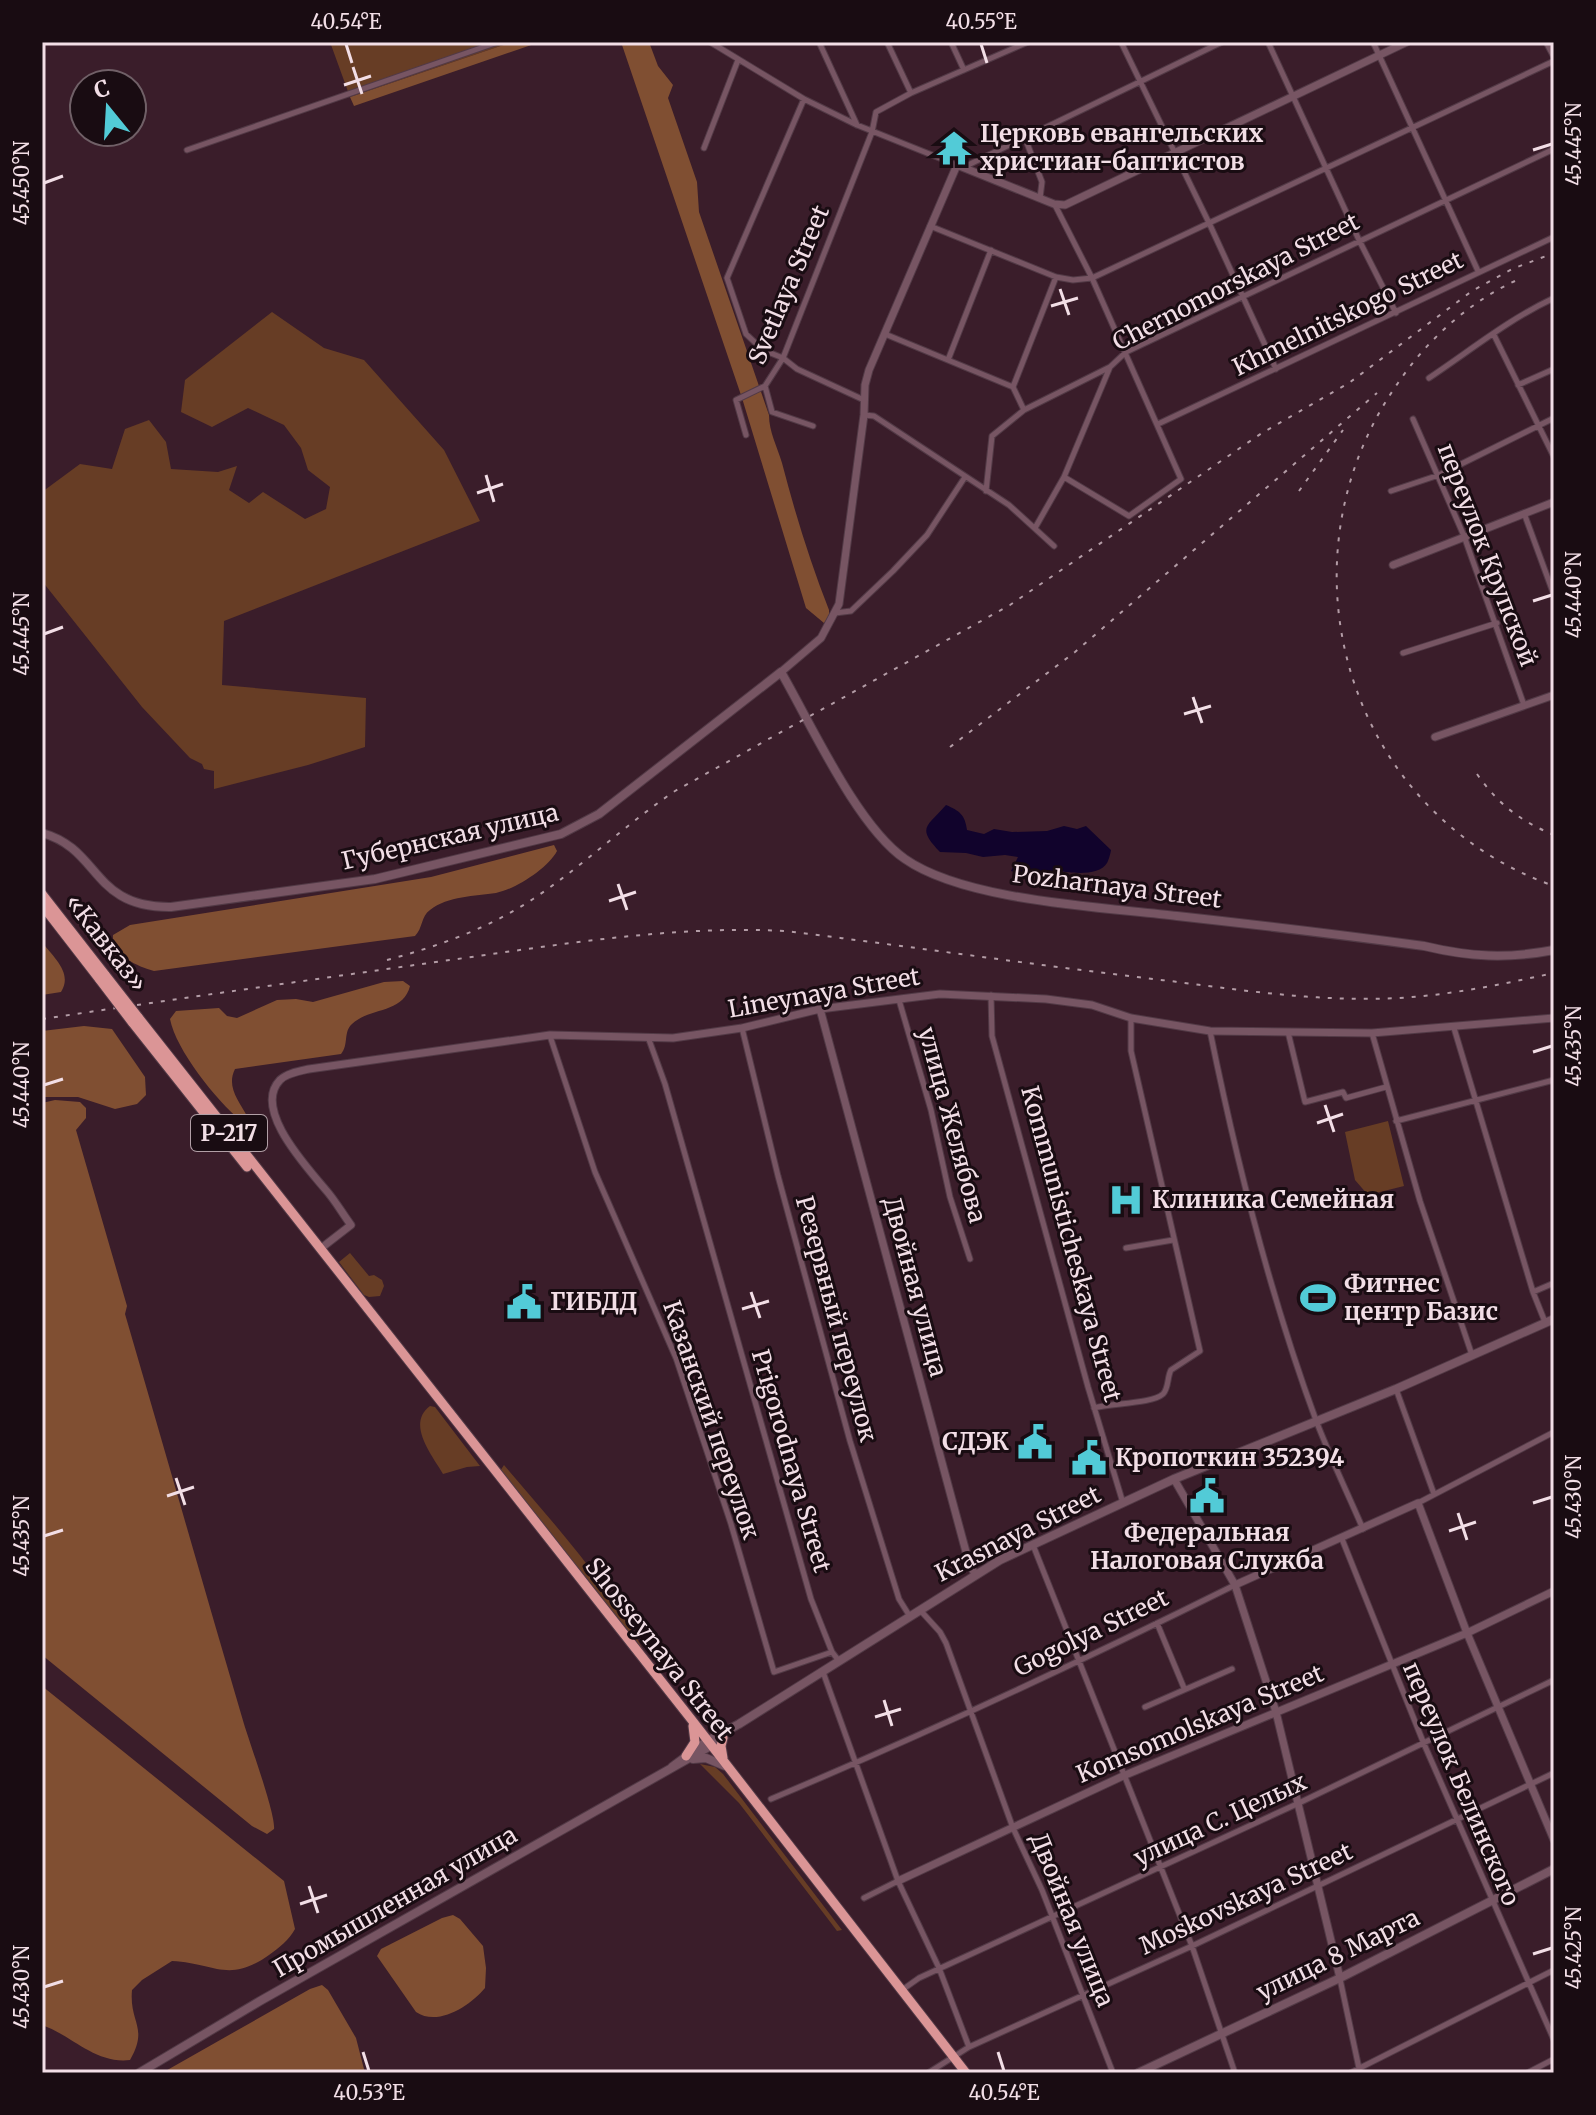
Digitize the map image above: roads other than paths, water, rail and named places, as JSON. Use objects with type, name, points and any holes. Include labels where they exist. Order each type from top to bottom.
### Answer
[{"type":"highway","name":"«Кавказ»","points":[[42,894],[135,1020]]},
{"type":"highway","name":"«Кавказ»","points":[[42,905],[103,978]]},
{"type":"highway","name":"Shosseynaya Street","points":[[135,1020],[298,1230],[320,1249],[725,1766],[846,1912],[966,2073]]},
{"type":"highway","points":[[687,1758],[695,1742],[691,1719]]},
{"type":"highway","points":[[725,1734],[721,1754],[725,1766]]},
{"type":"main road","name":"Губернская улица","points":[[42,836],[56,837],[68,844],[109,889],[129,901],[152,907],[375,879],[426,869],[561,834],[580,826],[781,672]]},
{"type":"main road","name":"Pozharnaya Street","points":[[781,672],[850,794],[877,833],[904,859],[947,881],[1015,896],[1424,946],[1466,956],[1530,955],[1554,950]]},
{"type":"main road","name":"Krasnaya Street","points":[[672,1767],[975,1574],[1174,1479],[1396,1389],[1550,1321]]},
{"type":"main road","points":[[691,1719],[704,1728],[725,1734]]},
{"type":"main road","points":[[687,1758],[706,1758],[725,1766]]},
{"type":"main road","name":"Промышленная улица","points":[[139,2073],[672,1767]]},
{"type":"main road","name":"улица 8 Марта","points":[[1138,2073],[1340,1978],[1554,1869]]},
{"type":"street","points":[[187,150],[498,42]]},
{"type":"street","points":[[710,42],[804,99],[857,125],[1054,204],[1072,203],[1407,42]]},
{"type":"street","points":[[819,42],[857,125]]},
{"type":"street","points":[[887,42],[911,93],[1028,42]]},
{"type":"street","points":[[951,42],[964,70]]},
{"type":"street","points":[[1001,42],[1006,52]]},
{"type":"street","points":[[1121,42],[1276,369]]},
{"type":"street","points":[[781,672],[821,638],[839,604],[869,370],[930,226],[960,166],[1025,138],[1222,42]]},
{"type":"street","points":[[1268,42],[1325,169],[1396,313]]},
{"type":"street","points":[[1373,42],[1478,271]]},
{"type":"street","points":[[930,226],[1056,277],[1073,280],[1092,278],[1414,129],[1554,59],[1546,42]]},
{"type":"street","points":[[704,148],[738,60]]},
{"type":"street","name":"Svetlaya Street","points":[[813,426],[772,412],[765,386],[783,358],[872,132],[876,112],[911,93]]},
{"type":"street","points":[[804,99],[727,278],[746,334],[763,350],[864,400]]},
{"type":"street","points":[[1025,138],[1042,182],[1040,198]]},
{"type":"street","name":"Chernomorskaya Street","points":[[986,491],[992,436],[1024,410],[1110,367],[1126,352],[1554,149]]},
{"type":"street","points":[[1054,204],[1092,278],[1181,479],[1129,516],[1064,477]]},
{"type":"street","name":"Khmelnitskogo Street","points":[[1158,424],[1554,237]]},
{"type":"street","points":[[948,360],[991,250]]},
{"type":"street","points":[[1013,387],[1056,277]]},
{"type":"street","points":[[1429,378],[1494,335],[1505,323],[1554,298]]},
{"type":"street","points":[[884,334],[1013,387],[1024,410]]},
{"type":"street","points":[[1494,335],[1554,457]]},
{"type":"street","points":[[1035,528],[1064,477],[1110,367]]},
{"type":"street","points":[[1518,385],[1554,369]]},
{"type":"street","points":[[746,435],[736,400],[765,386]]},
{"type":"street","points":[[864,415],[874,416],[1009,505],[1054,546]]},
{"type":"street","points":[[1391,491],[1439,475],[1554,418]]},
{"type":"street","name":"переулок Крупской","points":[[1413,419],[1464,536],[1524,705]]},
{"type":"street","points":[[835,613],[851,611],[902,562],[927,535],[965,477]]},
{"type":"street","points":[[1393,565],[1554,502]]},
{"type":"street","points":[[1523,513],[1554,595]]},
{"type":"street","points":[[1403,653],[1497,623]]},
{"type":"street","points":[[1435,737],[1554,695]]},
{"type":"street","name":"Lineynaya Street","points":[[320,1249],[351,1225],[278,1126],[273,1094],[280,1080],[292,1073],[550,1035],[673,1038],[742,1028],[820,1009],[940,994],[990,994],[1092,1005],[1131,1018],[1210,1031],[1372,1033],[1554,1018]]},
{"type":"street","name":"Kommunisticheskaya Street","points":[[990,994],[992,1036],[1094,1408],[1124,1503]]},
{"type":"street","name":"улица Желябова","points":[[899,1000],[931,1110],[950,1197],[970,1259]]},
{"type":"street","name":"Двойная улица","points":[[820,1009],[945,1478],[969,1563],[975,1574]]},
{"type":"street","points":[[1094,1408],[1142,1402],[1162,1395],[1171,1370],[1200,1351],[1131,1051],[1131,1018]]},
{"type":"street","name":"Резервный переулок","points":[[742,1028],[778,1176],[850,1441],[899,1599],[909,1615]]},
{"type":"street","points":[[1454,1028],[1533,1292],[1550,1321]]},
{"type":"street","points":[[1210,1031],[1228,1121],[1258,1239],[1316,1421],[1363,1529]]},
{"type":"street","points":[[1288,1032],[1305,1102],[1343,1092],[1346,1098],[1386,1087]]},
{"type":"street","points":[[1372,1033],[1396,1121],[1472,1356]]},
{"type":"street","name":"Казанский переулок","points":[[550,1035],[595,1172],[676,1358],[731,1524],[774,1672],[832,1652]]},
{"type":"street","name":"Prigorodnaya Street","points":[[648,1037],[665,1084],[811,1599],[832,1652],[839,1661]]},
{"type":"street","points":[[1396,1121],[1554,1080]]},
{"type":"street","points":[[1126,1248],[1173,1240]]},
{"type":"street","points":[[1533,1292],[1554,1283]]},
{"type":"street","points":[[1396,1389],[1434,1494]]},
{"type":"street","name":"Gogolya Street","points":[[771,1799],[1079,1663],[1235,1585],[1418,1503],[1554,1432]]},
{"type":"street","points":[[1174,1479],[1235,1585],[1276,1712],[1360,2071]]},
{"type":"street","points":[[1418,1503],[1467,1633],[1554,1840]]},
{"type":"street","name":"переулок Белинского","points":[[1342,1539],[1455,1819],[1554,2040]]},
{"type":"street","points":[[1033,1545],[1192,1946],[1235,2073]]},
{"type":"street","name":"Komsomolskaya Street","points":[[864,1898],[1123,1776],[1467,1633],[1554,1591]]},
{"type":"street","name":"Двойная улица","points":[[919,1609],[946,1643],[1013,1828],[1042,1890],[1113,2073]]},
{"type":"street","points":[[1157,1623],[1184,1688]]},
{"type":"street","points":[[1145,1707],[1232,1669]]},
{"type":"street","points":[[822,1671],[898,1881],[939,1968],[969,2047]]},
{"type":"street","name":"улица С. Целых","points":[[902,1991],[939,1968],[1299,1803],[1554,1680]]},
{"type":"street","name":"Moskovskaya Street","points":[[928,2073],[969,2047],[1192,1946],[1554,1773]]},
{"type":"street","points":[[1350,2073],[1360,2071],[1554,1970]]},
{"type":"street","points":[[1527,2073],[1554,2059]]},
{"type":"railway","points":[[387,960],[463,935],[516,909],[675,791],[1010,605],[1262,433],[1349,383],[1472,291],[1512,269],[1554,253]]},
{"type":"railway","points":[[1515,281],[1481,300],[1450,324],[1422,352],[1398,383],[1360,452],[1340,526],[1338,601],[1351,674],[1380,741],[1424,802],[1482,851],[1554,886]]},
{"type":"railway","points":[[950,747],[1075,652],[1377,393]]},
{"type":"railway","points":[[1299,491],[1343,430]]},
{"type":"railway","points":[[1477,774],[1511,810],[1554,835]]},
{"type":"railway","points":[[42,1019],[572,943],[700,931],[786,931],[1284,995],[1341,998],[1438,994],[1554,973]]},
{"type":"place","name":"Церковь евангельских христиан-баптистов","points":[[954,148]]},
{"type":"place","name":"Клиника Семейная","points":[[1126,1200]]},
{"type":"place","name":"Фитнес центр Базис","points":[[1318,1298]]},
{"type":"place","name":"ГИБДД","points":[[524,1302]]},
{"type":"place","name":"СДЭК","points":[[1035,1442]]},
{"type":"place","name":"Кропоткин 352394","points":[[1089,1458]]},
{"type":"place","name":"Федеральная Налоговая Служба","points":[[1207,1496]]}]
